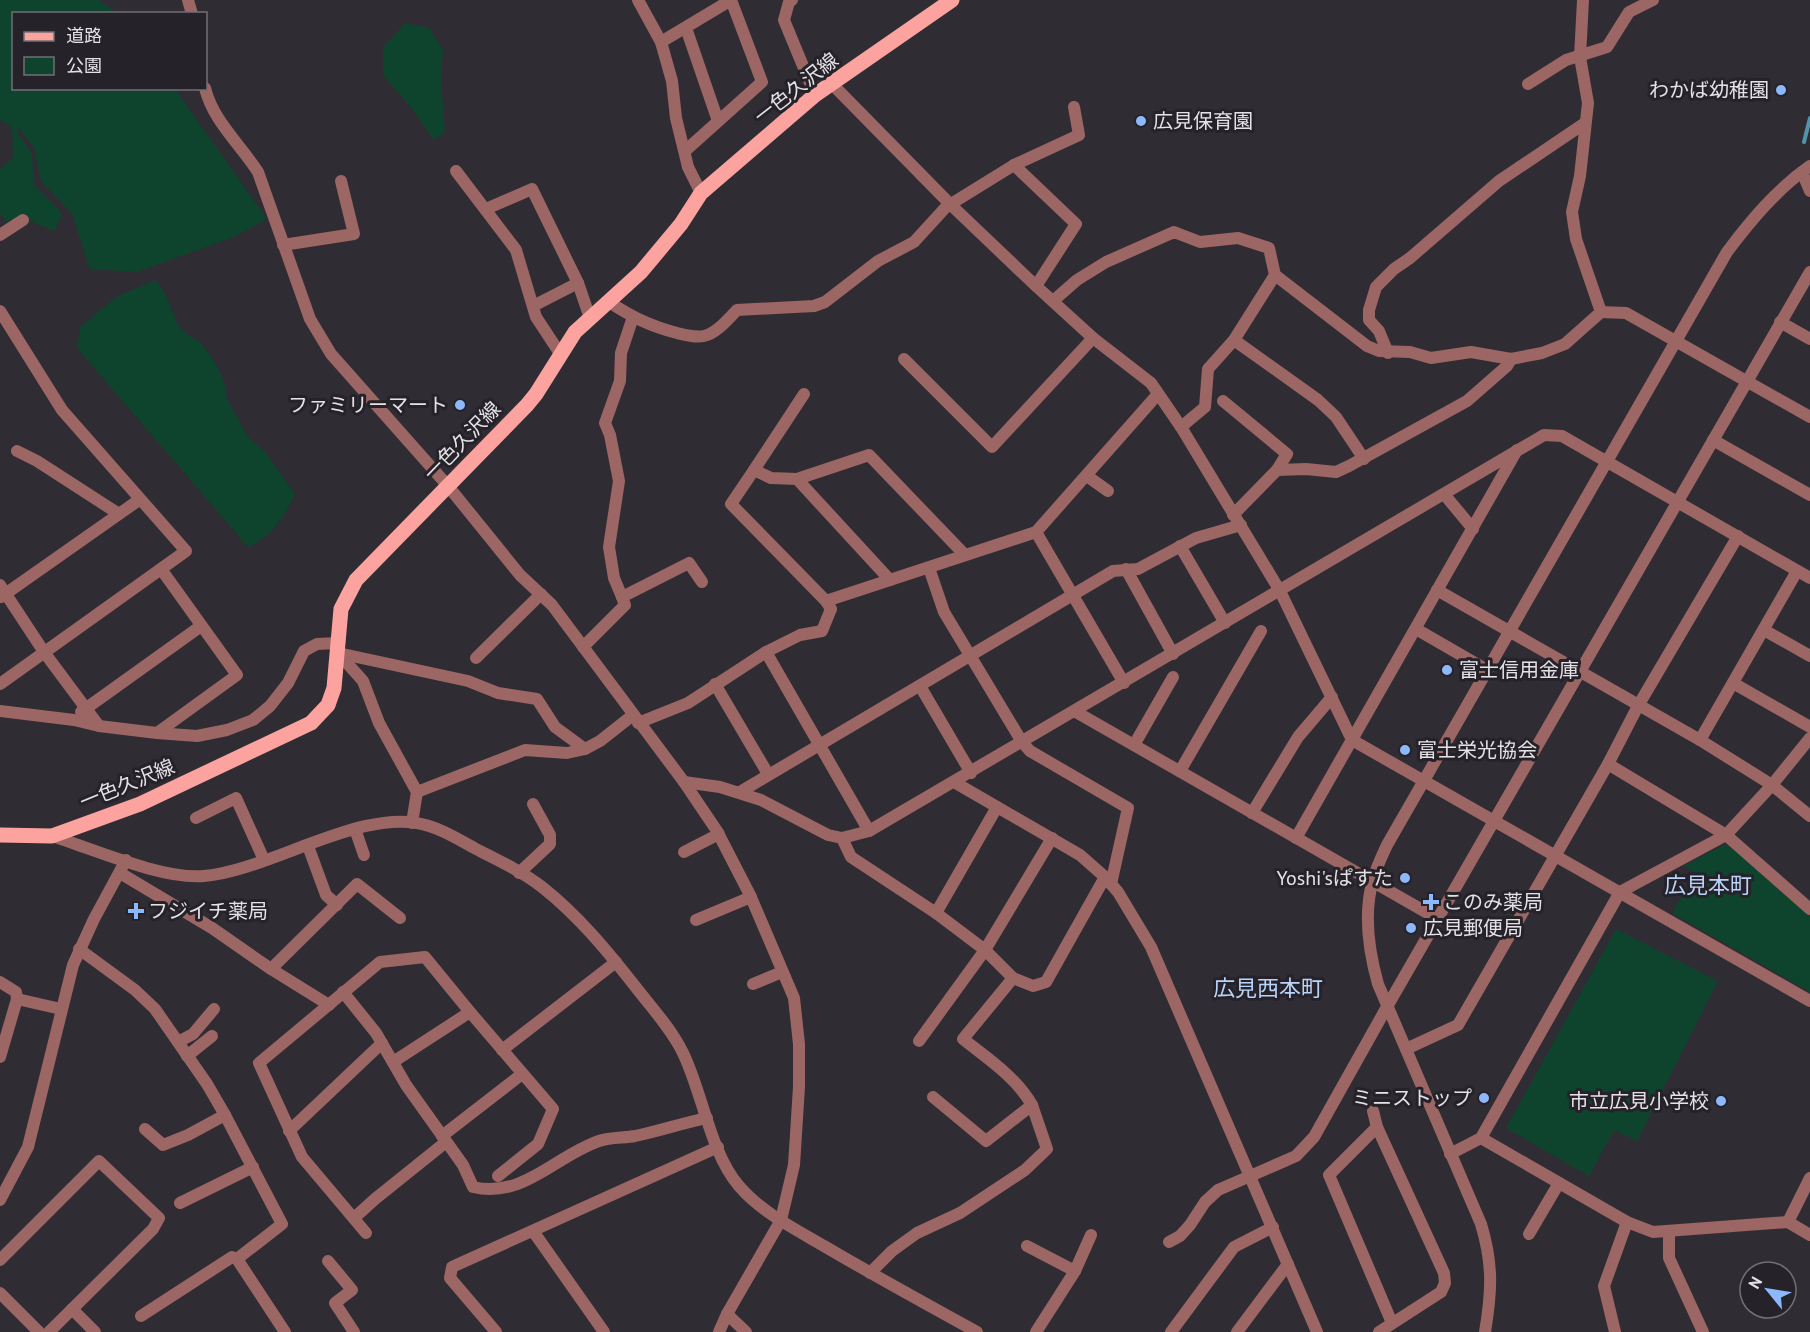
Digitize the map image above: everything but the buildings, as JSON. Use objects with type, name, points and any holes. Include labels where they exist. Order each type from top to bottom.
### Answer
[{"type":"main road","name":"一色久沢線","points":[[0,835],[52,836],[177,788],[226,762],[311,723],[328,705],[334,688],[341,609],[356,580],[536,394],[575,332],[642,272],[681,224],[701,194],[815,95],[952,0]]},
{"type":"street","points":[[638,0],[662,42],[672,81],[676,118],[688,167],[701,194]]},
{"type":"street","points":[[662,42],[731,0],[762,82],[685,151]]},
{"type":"street","points":[[792,0],[789,2],[784,20],[815,95]]},
{"type":"street","points":[[1583,0],[1580,57],[1588,103],[1580,176],[1572,212],[1576,239],[1601,312]]},
{"type":"street","points":[[1528,84],[1566,60],[1607,47],[1629,12],[1653,0]]},
{"type":"street","points":[[686,28],[718,122]]},
{"type":"street","points":[[832,84],[951,205],[1036,286],[1093,338],[1151,383],[1181,427],[1280,591],[1352,740],[1810,1000]]},
{"type":"street","points":[[206,90],[220,124],[243,150],[258,172],[310,319],[331,354],[448,486],[503,555],[552,605],[684,782],[718,834],[751,897],[794,998],[799,1044],[794,1165],[781,1220],[719,1332]]},
{"type":"street","points":[[609,302],[653,327],[693,337],[706,336],[737,310],[814,306],[825,302],[878,261],[914,242],[951,205],[1014,165],[1079,135],[1074,107]]},
{"type":"street","points":[[1388,353],[1379,331],[1369,320],[1369,310],[1376,287],[1394,269],[1410,258],[1499,181],[1585,123]]},
{"type":"street","points":[[1014,165],[1076,224],[1036,286]]},
{"type":"street","points":[[1485,1332],[1490,1303],[1491,1277],[1488,1250],[1480,1224],[1378,984],[1371,960],[1368,931],[1372,882],[1387,845],[1423,780],[1727,252],[1745,228],[1782,188],[1806,169],[1810,191]]},
{"type":"street","points":[[456,171],[516,250],[536,317],[561,355]]},
{"type":"street","points":[[283,245],[354,234],[341,181]]},
{"type":"street","points":[[486,209],[532,189],[578,283],[590,318]]},
{"type":"street","points":[[0,235],[23,220]]},
{"type":"street","points":[[1053,301],[1077,280],[1106,262],[1174,232],[1200,242],[1238,238],[1269,248],[1275,275],[1367,346],[1388,353],[1410,352],[1431,358],[1471,352],[1512,359],[1542,353],[1565,344],[1601,312],[1626,313],[1810,417]]},
{"type":"street","points":[[1168,1242],[1180,1236],[1190,1226],[1205,1202],[1218,1190],[1296,1156],[1314,1137],[1676,502],[1810,272]]},
{"type":"street","points":[[1181,427],[1205,407],[1208,369],[1234,340],[1275,275]]},
{"type":"street","points":[[533,306],[578,283]]},
{"type":"street","points":[[0,311],[62,410],[186,551],[0,684]]},
{"type":"street","points":[[583,647],[625,605],[614,578],[609,547],[619,481],[610,435],[604,423],[620,381],[621,353],[633,317]]},
{"type":"street","points":[[1780,322],[1810,339]]},
{"type":"street","points":[[904,359],[992,447],[1093,338]]},
{"type":"street","points":[[1234,340],[1318,400],[1336,417],[1364,459]]},
{"type":"street","points":[[1277,470],[1306,469],[1336,472],[1364,459],[1467,401],[1512,359]]},
{"type":"street","points":[[417,792],[525,750],[567,753],[585,749],[635,719],[688,703],[766,652],[800,635],[822,632],[831,609],[826,601],[731,504],[804,394]]},
{"type":"street","points":[[826,601],[1036,532],[1158,394]]},
{"type":"street","points":[[1223,401],[1287,454],[1277,470],[1233,515]]},
{"type":"street","points":[[684,782],[740,792],[761,800],[815,829],[842,838],[869,831],[1076,712],[1544,435],[1562,436],[1810,578]]},
{"type":"street","points":[[1713,440],[1810,495]]},
{"type":"street","points":[[1296,838],[1517,450]]},
{"type":"street","points":[[17,451],[37,461],[119,514]]},
{"type":"street","points":[[754,470],[771,478],[797,479],[869,455],[964,554]]},
{"type":"street","points":[[1087,476],[1108,491]]},
{"type":"street","points":[[797,479],[890,579]]},
{"type":"street","points":[[1444,494],[1473,529]]},
{"type":"street","points":[[99,726],[2,592],[139,500]]},
{"type":"street","points":[[740,792],[1113,571],[1138,569],[1196,538],[1241,525]]},
{"type":"street","points":[[1036,532],[1124,683]]},
{"type":"street","points":[[1406,1049],[1458,1024],[1608,765],[1638,706],[1738,537]]},
{"type":"street","points":[[1180,546],[1225,623]]},
{"type":"street","points":[[622,597],[689,563],[702,582]]},
{"type":"street","points":[[842,838],[851,857],[936,913],[985,950],[1012,978],[1033,986],[1046,982],[1108,880],[1128,808],[1030,751],[1022,742],[944,612],[929,568]]},
{"type":"street","points":[[157,733],[237,675],[161,569]]},
{"type":"street","points":[[1126,569],[1173,654]]},
{"type":"street","points":[[1700,740],[1797,571]]},
{"type":"street","points":[[1437,590],[1700,740],[1772,785],[1810,816]]},
{"type":"street","points":[[476,658],[540,594]]},
{"type":"street","points":[[74,720],[86,707],[201,626]]},
{"type":"street","points":[[1416,629],[1487,670]]},
{"type":"street","points":[[1764,630],[1810,656]]},
{"type":"street","points":[[1180,771],[1261,631]]},
{"type":"street","points":[[0,711],[157,733],[197,736],[227,730],[253,720],[270,706],[288,683],[304,651],[317,644],[468,681],[498,693],[537,699],[555,727],[585,749]]},
{"type":"street","points":[[338,648],[363,681],[379,723],[417,792],[412,823]]},
{"type":"street","points":[[766,652],[869,831]]},
{"type":"street","points":[[1134,745],[1173,677]]},
{"type":"street","points":[[1733,683],[1810,728]]},
{"type":"street","points":[[715,684],[768,774]]},
{"type":"street","points":[[920,687],[970,773]]},
{"type":"street","points":[[1252,813],[1298,737],[1332,697]]},
{"type":"street","points":[[1076,712],[1438,919]]},
{"type":"street","points":[[1450,1154],[1481,1138],[1620,892],[1726,835],[1772,785],[1810,738]]},
{"type":"street","points":[[1608,765],[1726,835],[1810,909]]},
{"type":"street","points":[[954,782],[1080,855],[1118,892],[1151,947],[1317,1332]]},
{"type":"street","points":[[196,818],[236,798],[264,860]]},
{"type":"street","points":[[519,873],[550,844],[550,835],[533,804]]},
{"type":"street","points":[[936,913],[997,807]]},
{"type":"street","points":[[52,836],[171,874],[200,877],[228,874],[355,829],[388,821],[427,825],[451,836],[540,885],[568,908],[616,962],[665,1025],[682,1052],[718,1147],[736,1183],[749,1197],[781,1220],[870,1273],[977,1332]]},
{"type":"street","points":[[355,829],[364,855]]},
{"type":"street","points":[[684,852],[718,834]]},
{"type":"street","points":[[919,1041],[985,950],[1052,838]]},
{"type":"street","points":[[308,846],[326,895],[337,904]]},
{"type":"street","points":[[0,1200],[28,1148],[61,1009],[79,950],[126,860]]},
{"type":"street","points":[[120,873],[213,928],[328,1005]]},
{"type":"street","points":[[271,969],[357,884],[400,918]]},
{"type":"street","points":[[696,920],[751,897]]},
{"type":"street","points":[[79,950],[135,990],[155,1009],[225,1115],[253,1167],[282,1224],[237,1259]]},
{"type":"street","points":[[366,1233],[302,1157],[259,1063],[380,962],[425,957],[553,1109],[538,1144],[498,1176]]},
{"type":"street","points":[[502,1050],[616,962]]},
{"type":"street","points":[[753,984],[782,972]]},
{"type":"street","points":[[870,1273],[892,1251],[916,1233],[960,1213],[1025,1170],[1047,1149],[1032,1105],[1026,1095],[1002,1071],[963,1039],[1012,978]]},
{"type":"street","points":[[0,982],[16,992],[17,999],[0,1057]]},
{"type":"street","points":[[343,992],[382,1043],[463,1165],[474,1187],[490,1191],[528,1181],[575,1151],[601,1140],[635,1136],[707,1118]]},
{"type":"street","points":[[17,999],[61,1009]]},
{"type":"street","points":[[178,1042],[193,1034],[214,1009]]},
{"type":"street","points":[[393,1062],[411,1044],[438,1026],[470,1012]]},
{"type":"street","points":[[187,1056],[212,1036]]},
{"type":"street","points":[[289,1131],[317,1097],[363,1053],[382,1043]]},
{"type":"street","points":[[354,1218],[372,1195],[396,1174],[444,1139],[522,1074]]},
{"type":"street","points":[[933,1097],[986,1141],[1032,1105]]},
{"type":"street","points":[[1373,1111],[1377,1126],[1444,1274],[1445,1283],[1441,1292],[1379,1332]]},
{"type":"street","points":[[145,1129],[163,1145],[188,1135],[225,1115]]},
{"type":"street","points":[[1377,1126],[1329,1175],[1392,1323]]},
{"type":"street","points":[[1481,1138],[1627,1222],[1653,1232],[1788,1222],[1810,1235]]},
{"type":"street","points":[[496,1332],[450,1278],[452,1267],[718,1147]]},
{"type":"street","points":[[0,1260],[99,1161],[159,1218],[153,1229],[49,1332]]},
{"type":"street","points":[[180,1203],[253,1167]]},
{"type":"street","points":[[1788,1222],[1810,1178]]},
{"type":"street","points":[[1529,1234],[1559,1183]]},
{"type":"street","points":[[1615,1332],[1604,1286],[1627,1222]]},
{"type":"street","points":[[1171,1332],[1234,1247],[1273,1227]]},
{"type":"street","points":[[533,1231],[604,1332]]},
{"type":"street","points":[[1670,1231],[1669,1258],[1703,1332]]},
{"type":"street","points":[[1036,1332],[1075,1271],[1091,1235]]},
{"type":"street","points":[[1027,1246],[1075,1271]]},
{"type":"street","points":[[141,1316],[231,1257],[237,1259],[283,1331]]},
{"type":"street","points":[[328,1261],[352,1290],[335,1303],[354,1332]]},
{"type":"street","points":[[1237,1332],[1288,1264]]},
{"type":"street","points":[[0,1293],[39,1332]]},
{"type":"street","points":[[72,1309],[95,1332]]},
{"type":"street","points":[[727,1314],[746,1332]]},
{"type":"green space","points":[[0,0],[98,0],[116,12],[12,12],[12,90],[176,90],[267,219],[234,237],[137,272],[90,269],[72,214],[41,181],[34,147],[17,126],[17,132],[32,154],[34,185],[62,213],[55,231],[20,217],[6,222],[0,213],[0,169],[13,157],[12,127],[0,120]]},
{"type":"green space","points":[[405,23],[429,28],[443,49],[441,81],[445,132],[434,140],[412,109],[383,75],[383,48]]},
{"type":"green space","points":[[155,280],[164,292],[181,329],[200,343],[214,361],[225,384],[226,397],[248,437],[266,453],[295,494],[287,511],[270,532],[248,547],[77,348],[80,328],[99,311],[118,296]]},
{"type":"green space","points":[[1723,845],[1729,845],[1810,915],[1810,992],[1672,913],[1695,873],[1684,866]]},
{"type":"green space","points":[[1616,929],[1718,981],[1637,1141],[1614,1130],[1589,1176],[1506,1128]]},
{"type":"waterway","points":[[1804,142],[1810,118]]},
{"type":"place","name":"わかば幼稚園","points":[[1781,90]]},
{"type":"place","name":"広見保育園","points":[[1141,121]]},
{"type":"place","name":"ファミリーマート","points":[[460,405]]},
{"type":"place","name":"富士信用金庫","points":[[1447,670]]},
{"type":"place","name":"富士栄光協会","points":[[1405,750]]},
{"type":"place","name":"Yoshi'sぱすた","points":[[1405,878]]},
{"type":"place","name":"このみ薬局","points":[[1431,902]]},
{"type":"place","name":"フジイチ薬局","points":[[136,911]]},
{"type":"place","name":"広見郵便局","points":[[1411,928]]},
{"type":"place","name":"ミニストップ","points":[[1484,1098]]},
{"type":"place","name":"市立広見小学校","points":[[1721,1101]]},
{"type":"district","name":"広見本町","points":[[1708,885]]},
{"type":"district","name":"広見西本町","points":[[1268,988]]}]
